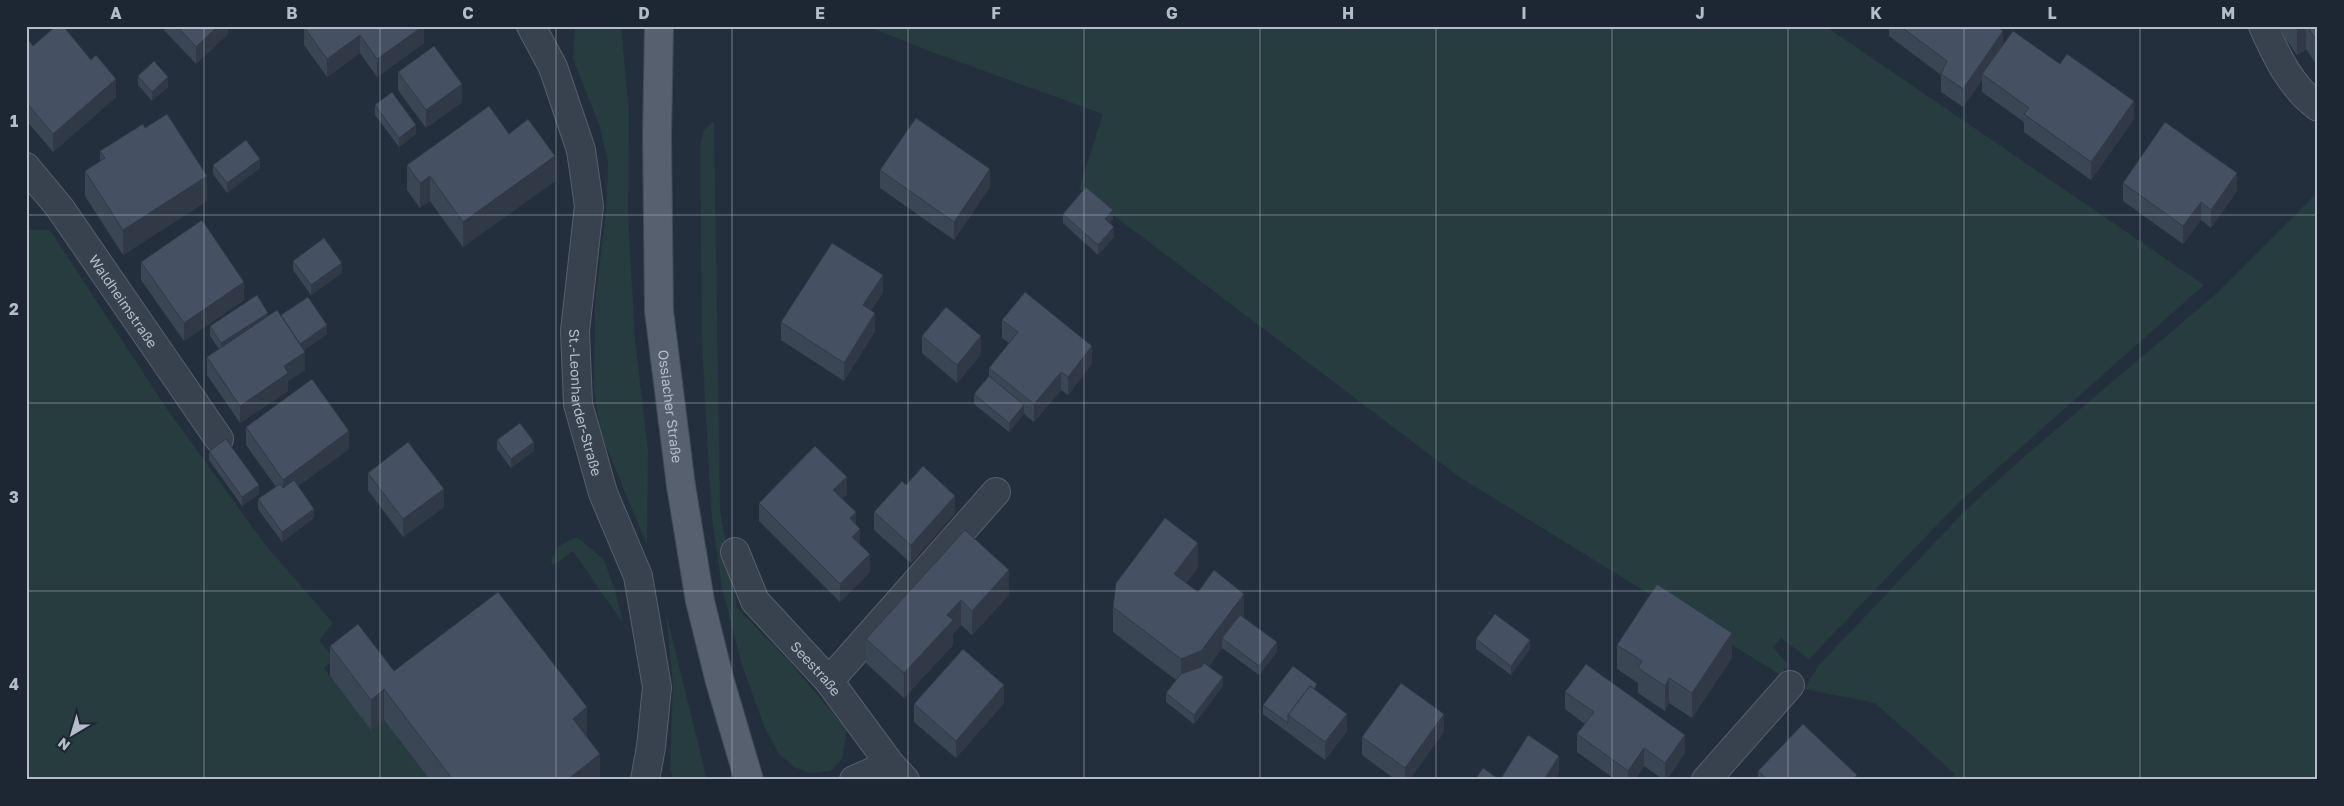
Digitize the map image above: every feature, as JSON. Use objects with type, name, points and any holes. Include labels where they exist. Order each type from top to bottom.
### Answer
[{"type":"main road","name":"Ossiacher Straße","points":[[659,26],[659,311],[681,486],[700,601],[719,678],[749,780]]},
{"type":"street","name":"St.-Leonharder-Straße","points":[[531,26],[553,67],[581,150],[589,206],[575,331],[578,404],[603,493],[638,576],[657,687],[651,747],[645,780]]},
{"type":"street","points":[[2263,26],[2285,73],[2309,100],[2318,107]]},
{"type":"street","name":"Waldheimstraße","points":[[26,167],[60,208],[219,439]]},
{"type":"street","points":[[829,682],[996,492]]},
{"type":"street","name":"Seestraße","points":[[734,552],[755,601],[829,682],[897,772]]},
{"type":"street","points":[[1706,780],[1790,685]]},
{"type":"street","points":[[854,780],[897,772]]},
{"type":"green space","points":[[575,26],[621,26],[629,111],[628,215],[635,340],[648,450],[647,545],[601,434],[594,387],[595,303],[606,211],[608,163],[600,127],[573,59]]},
{"type":"green space","points":[[867,26],[1825,26],[2204,285],[1957,504],[1809,659],[1781,638],[1773,647],[1788,665],[1781,675],[1458,476],[1079,189],[1103,114],[924,49]]},
{"type":"green space","points":[[714,121],[720,510],[737,608],[789,661],[847,730],[842,759],[830,771],[810,773],[794,767],[779,754],[764,726],[741,662],[722,588],[711,509],[702,341],[700,149],[703,131]]},
{"type":"green space","points":[[2318,192],[2318,780],[1950,780],[1955,774],[1875,703],[1804,689],[1819,665],[1962,514],[2018,462],[2216,294]]},
{"type":"green space","points":[[26,230],[50,230],[167,409],[264,543],[333,623],[319,640],[334,659],[324,668],[371,729],[384,720],[430,780],[26,780]]},
{"type":"green space","points":[[577,537],[604,560],[614,587],[623,623],[573,551],[554,565],[551,561],[557,547]]},
{"type":"green space","points":[[666,613],[707,780],[674,780],[670,769],[673,684]]},
{"type":"building","points":[[56,26],[63,26],[91,60],[96,55],[116,79],[53,134],[26,102],[26,37],[33,46]]},
{"type":"building","points":[[177,26],[218,26],[196,47]]},
{"type":"building","points":[[305,26],[423,26],[377,59],[360,35],[327,59]]},
{"type":"building","points":[[1900,26],[1996,26],[2003,31],[1963,89],[1941,74],[1947,61]]},
{"type":"building","points":[[2294,26],[2303,26],[2297,30]]},
{"type":"building","points":[[2307,26],[2318,26],[2318,43]]},
{"type":"building","points":[[2013,31],[2060,64],[2067,54],[2134,101],[2091,162],[2024,114],[2029,108],[1982,74]]},
{"type":"building","points":[[434,46],[462,84],[426,110],[398,72]]},
{"type":"building","points":[[154,61],[168,77],[152,92],[138,76]]},
{"type":"building","points":[[392,92],[416,125],[399,138],[375,105]]},
{"type":"building","points":[[489,106],[509,134],[528,119],[555,156],[463,222],[430,176],[420,183],[407,165]]},
{"type":"building","points":[[167,114],[207,176],[123,230],[85,171],[105,158],[100,151],[143,124],[145,128]]},
{"type":"building","points":[[916,118],[990,169],[954,222],[880,170]]},
{"type":"building","points":[[2165,122],[2237,173],[2211,210],[2201,202],[2183,226],[2123,183]]},
{"type":"building","points":[[246,140],[260,159],[227,183],[213,165]]},
{"type":"building","points":[[1086,187],[1113,210],[1105,219],[1114,227],[1098,245],[1063,214]]},
{"type":"building","points":[[202,220],[244,282],[184,323],[141,262]]},
{"type":"building","points":[[324,238],[342,263],[311,285],[293,261]]},
{"type":"building","points":[[832,243],[883,275],[863,305],[875,313],[844,363],[781,322]]},
{"type":"building","points":[[1025,292],[1092,346],[1068,377],[1061,372],[1034,404],[989,368],[1018,332],[1002,320]]},
{"type":"building","points":[[257,295],[268,313],[221,343],[210,326]]},
{"type":"building","points":[[308,297],[327,325],[300,344],[281,315]]},
{"type":"building","points":[[946,307],[981,336],[957,365],[922,336]]},
{"type":"building","points":[[277,310],[305,352],[284,366],[288,373],[240,406],[207,357]]},
{"type":"building","points":[[989,376],[1024,405],[1009,423],[974,394]]},
{"type":"building","points":[[312,379],[349,431],[283,480],[246,427]]},
{"type":"building","points":[[520,423],[534,442],[511,459],[497,440]]},
{"type":"building","points":[[226,439],[259,485],[242,497],[209,451]]},
{"type":"building","points":[[408,442],[444,489],[403,519],[368,473]]},
{"type":"building","points":[[815,446],[847,477],[833,490],[856,512],[850,518],[860,529],[852,537],[870,554],[840,584],[759,503]]},
{"type":"building","points":[[923,466],[955,496],[911,545],[874,512],[902,481],[906,485]]},
{"type":"building","points":[[294,480],[314,509],[282,532],[258,499],[280,484],[283,488]]},
{"type":"building","points":[[1165,518],[1198,543],[1174,574],[1198,592],[1214,570],[1244,594],[1201,651],[1181,659],[1113,607],[1116,583]]},
{"type":"building","points":[[965,530],[1009,570],[972,611],[961,600],[947,615],[953,620],[904,673],[866,639]]},
{"type":"building","points":[[1657,584],[1732,633],[1692,693],[1669,678],[1665,686],[1638,668],[1642,661],[1617,645]]},
{"type":"building","points":[[498,592],[587,707],[573,719],[600,754],[567,780],[453,780],[384,689],[371,700],[330,646],[358,624],[394,671]]},
{"type":"building","points":[[1495,614],[1530,640],[1511,666],[1476,639]]},
{"type":"building","points":[[1240,615],[1277,642],[1259,666],[1222,638]]},
{"type":"building","points":[[963,649],[1004,685],[956,741],[914,704]]},
{"type":"building","points":[[1204,663],[1223,677],[1194,715],[1166,693],[1181,674],[1201,667]]},
{"type":"building","points":[[1586,664],[1685,735],[1665,763],[1644,748],[1628,771],[1577,734],[1594,712],[1565,692]]},
{"type":"building","points":[[1293,666],[1317,684],[1314,689],[1310,686],[1288,715],[1288,723],[1263,705]]},
{"type":"building","points":[[1401,683],[1444,714],[1405,768],[1362,737]]},
{"type":"building","points":[[1310,686],[1347,714],[1325,742],[1288,715]]},
{"type":"building","points":[[1803,724],[1857,775],[1852,780],[1768,780],[1758,771]]},
{"type":"building","points":[[1528,735],[1559,756],[1544,780],[1500,780]]},
{"type":"building","points":[[1483,768],[1500,780],[1475,780]]}]
